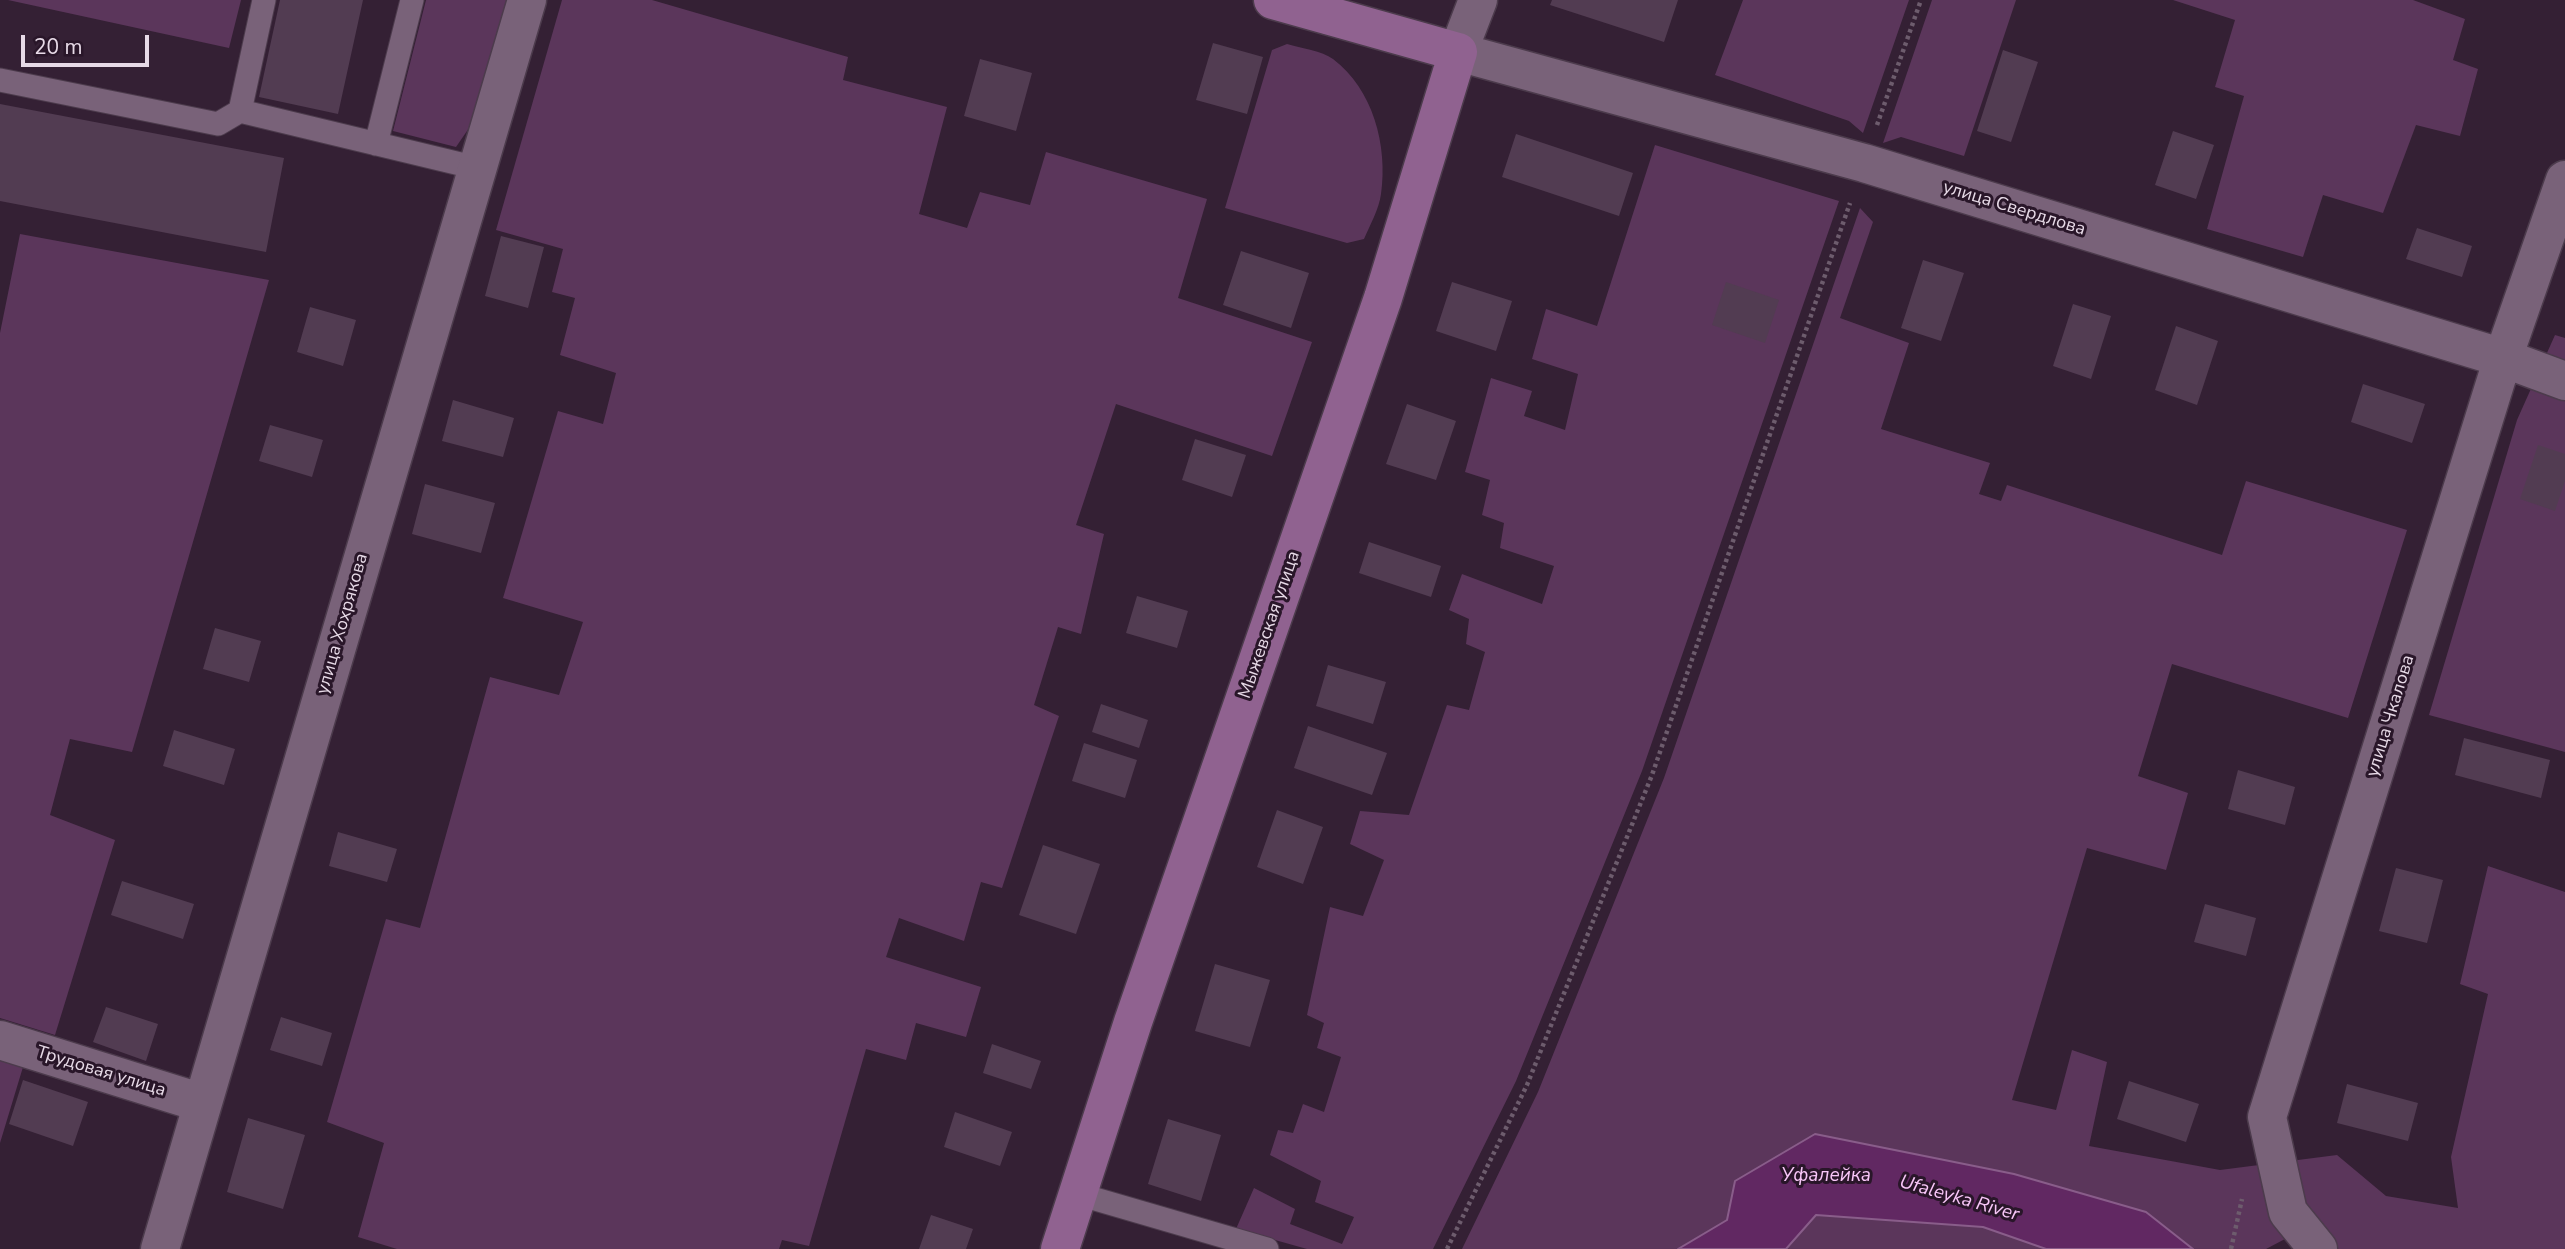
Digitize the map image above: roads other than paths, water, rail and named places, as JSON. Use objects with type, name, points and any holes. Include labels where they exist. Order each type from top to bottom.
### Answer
[{"type":"street","name":"улица Хохрякова","points":[[160,1249],[527,0]]},
{"type":"street","points":[[1273,0],[1458,51]]},
{"type":"street","name":"Мыжевская улица","points":[[1060,1249],[1133,1022],[1383,298],[1458,51],[1478,0]]},
{"type":"street","name":"улица Свердлова","points":[[1458,51],[1864,163],[2503,358],[2565,381]]},
{"type":"street","name":"улица Чкалова","points":[[2318,1249],[2288,1212],[2267,1117],[2503,358],[2565,180]]},
{"type":"street","name":"Трудовая улица","points":[[0,1040],[202,1103]]},
{"type":"lane","points":[[240,111],[264,0]]},
{"type":"lane","points":[[376,144],[412,0]]},
{"type":"lane","points":[[0,80],[218,124],[240,111],[477,168]]},
{"type":"lane","points":[[1078,1194],[1266,1249]]},
{"type":"water","name":"Уфалейка","points":[[1815,1134],[2014,1174],[2146,1212],[2193,1249],[2046,1249],[1983,1227],[1816,1215],[1786,1249],[1678,1249],[1727,1220],[1735,1181]]},
{"type":"water label","name":"Ufaleyka River","points":[[1959,1199]]}]
